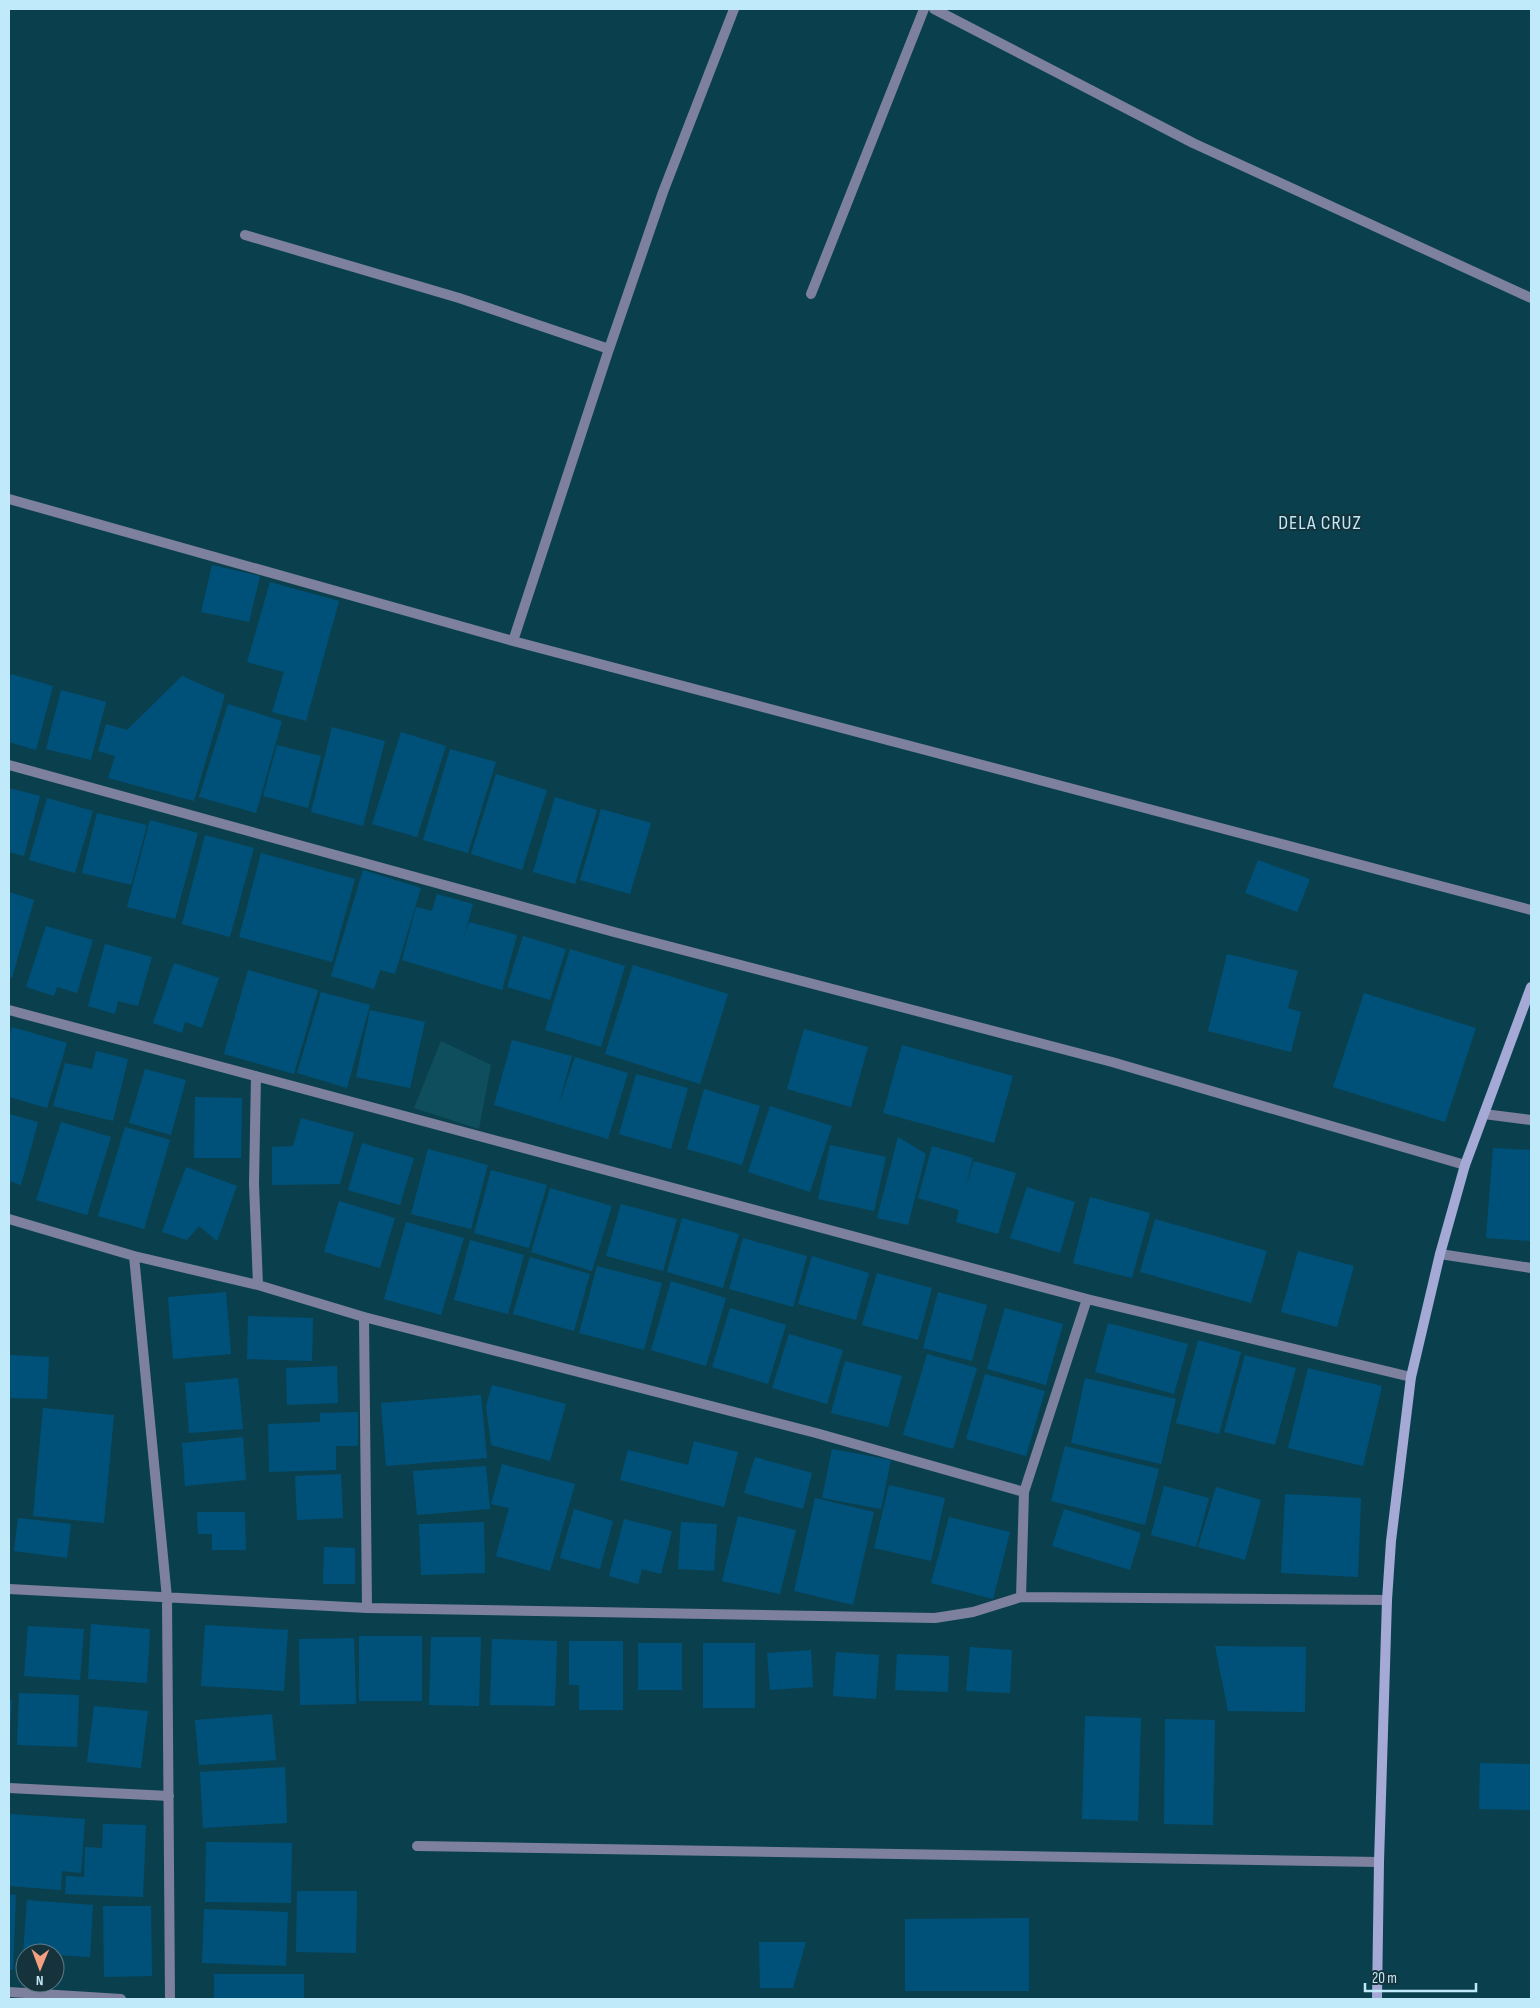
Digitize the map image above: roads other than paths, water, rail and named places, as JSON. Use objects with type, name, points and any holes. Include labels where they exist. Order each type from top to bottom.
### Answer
[{"type":"street","points":[[513,641],[663,192],[734,9]]},
{"type":"street","points":[[810,294],[924,9]]},
{"type":"street","points":[[934,9],[1193,143],[1531,298]]},
{"type":"street","points":[[245,236],[459,298],[609,349]]},
{"type":"street","points":[[9,499],[513,641],[1531,910]]},
{"type":"street","points":[[9,765],[614,932],[1112,1062],[1465,1165]]},
{"type":"street","points":[[1378,1999],[1379,1862],[1387,1600],[1391,1541],[1411,1377],[1440,1254],[1465,1165],[1531,987]]},
{"type":"street","points":[[9,1010],[1087,1299],[1411,1377]]},
{"type":"street","points":[[256,1076],[254,1184],[258,1285]]},
{"type":"street","points":[[1484,1114],[1531,1120]]},
{"type":"street","points":[[9,1219],[134,1256],[258,1285],[364,1317],[816,1433],[1024,1492]]},
{"type":"street","points":[[1440,1254],[1531,1268]]},
{"type":"street","points":[[134,1256],[168,1598],[170,1999]]},
{"type":"street","points":[[1021,1597],[1024,1492],[1087,1299]]},
{"type":"street","points":[[364,1317],[367,1608]]},
{"type":"street","points":[[9,1589],[367,1608],[934,1618],[973,1612],[1021,1597],[1387,1600]]},
{"type":"street","points":[[9,1788],[169,1796]]},
{"type":"street","points":[[417,1846],[1379,1862]]},
{"type":"street","points":[[9,1992],[121,1999]]},
{"type":"district","name":"DELA CRUZ","points":[[1320,522]]}]
